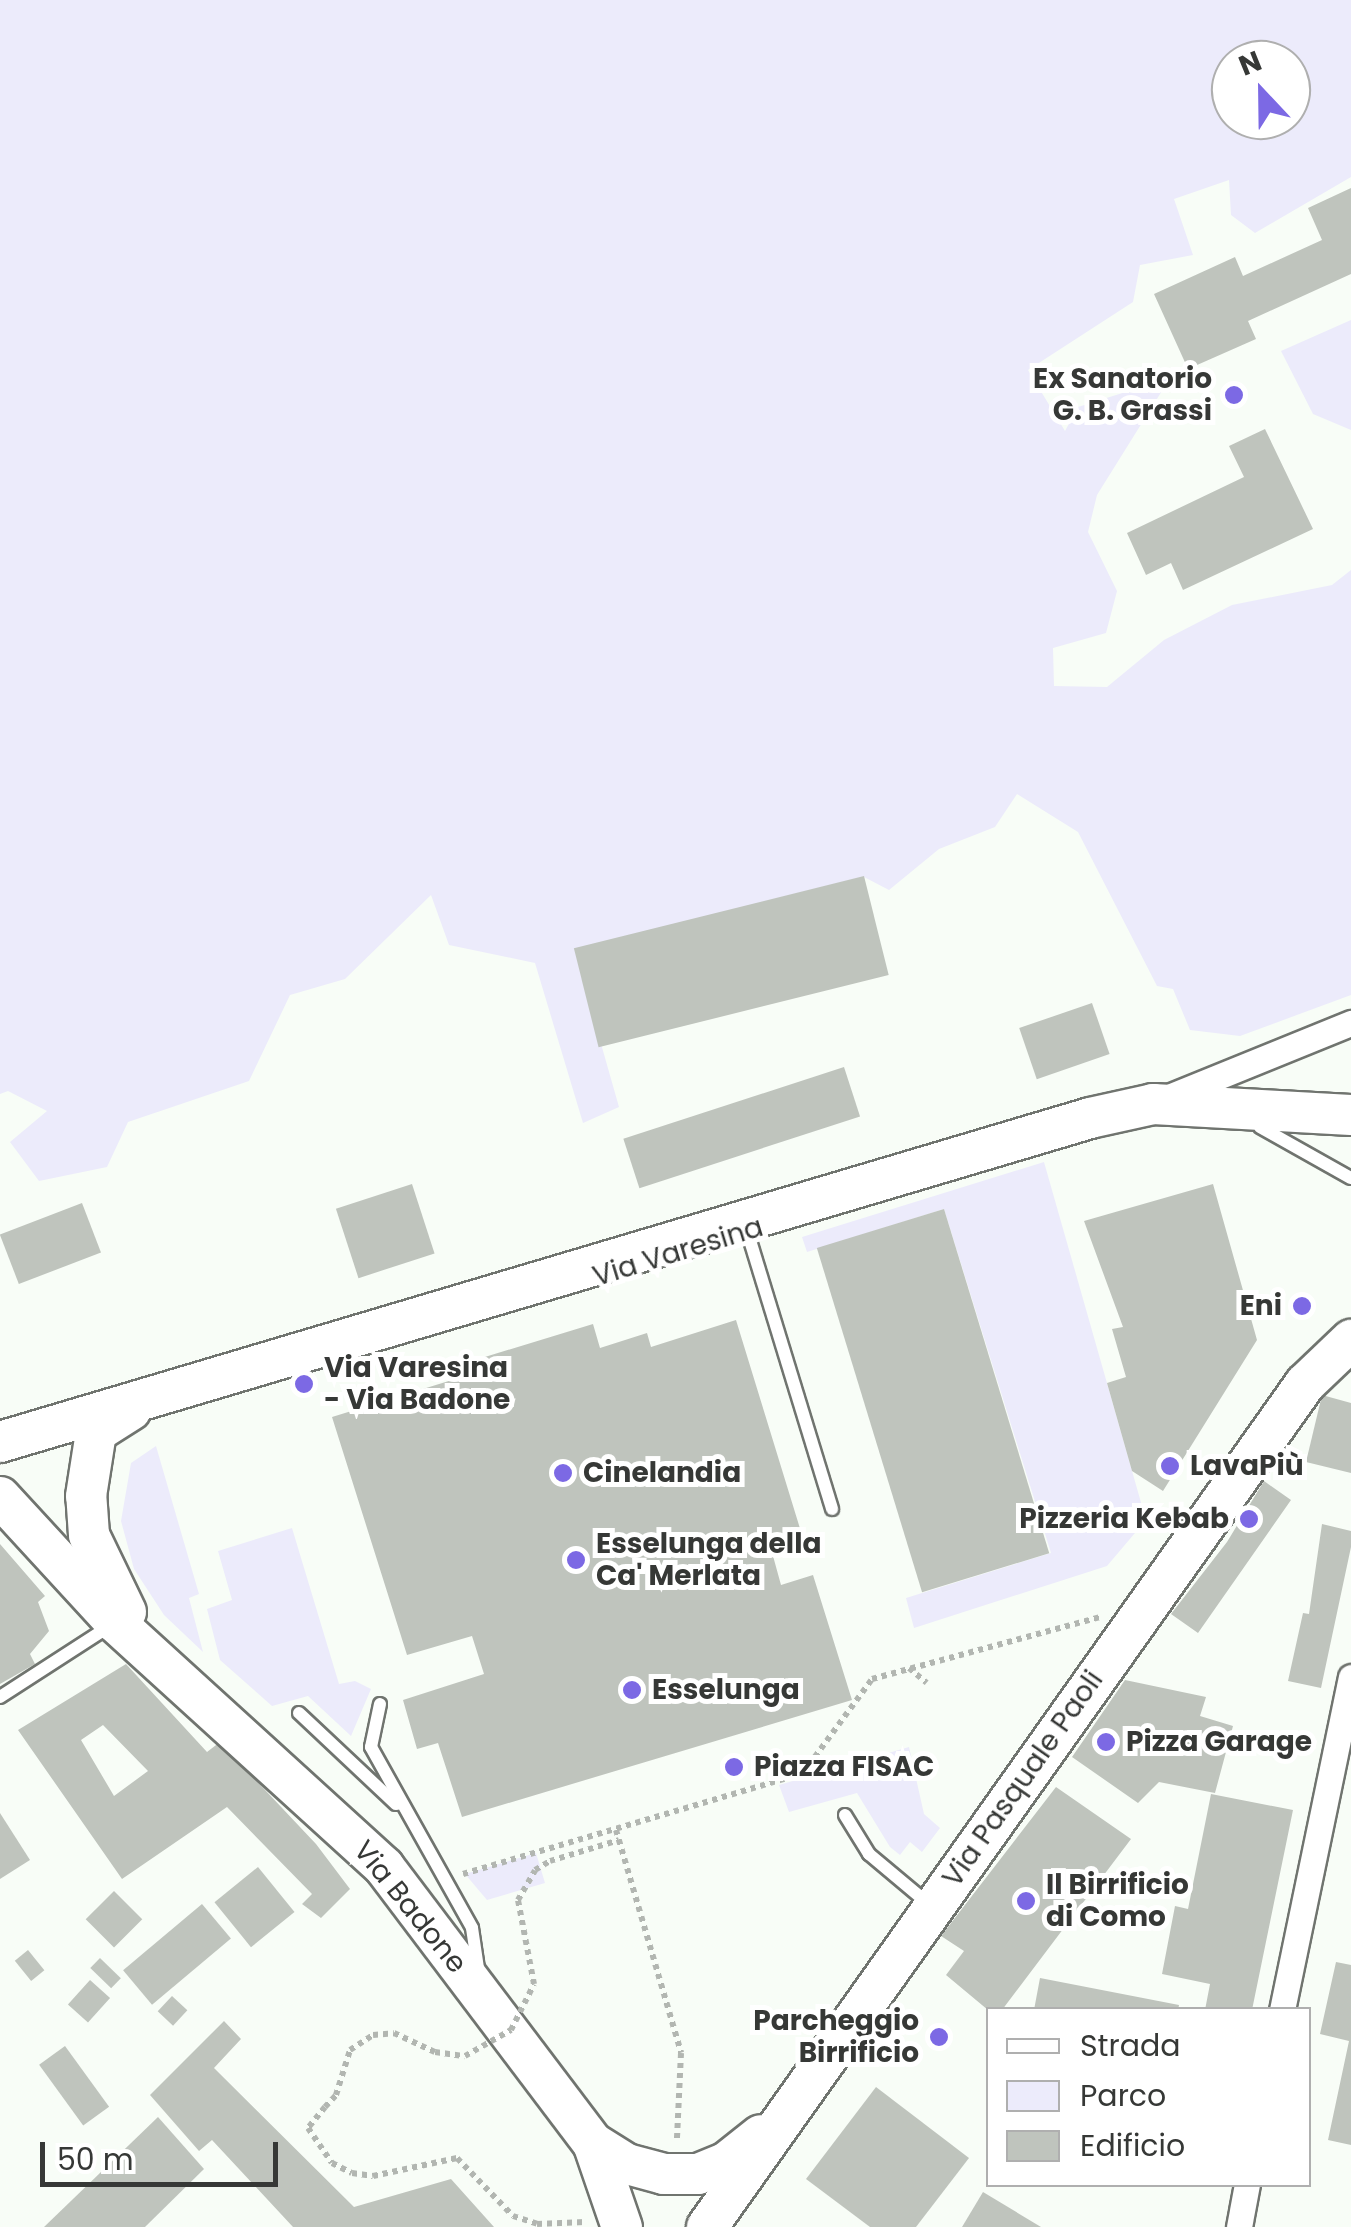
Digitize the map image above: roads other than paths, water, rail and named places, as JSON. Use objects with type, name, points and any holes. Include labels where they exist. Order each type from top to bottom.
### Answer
[{"type":"main road","name":"Via Varesina","points":[[14,1447],[152,1400],[1153,1104],[1351,1115]]},
{"type":"main road","name":"Via Pasquale Paoli","points":[[707,2227],[1304,1384],[1351,1340]]},
{"type":"main road","points":[[87,1435],[152,1400]]},
{"type":"main road","name":"Via Badone","points":[[87,1435],[89,1535],[115,1594],[156,1656]]},
{"type":"main road","name":"Via Badone","points":[[0,1497],[115,1622],[384,1867],[593,2143],[622,2227]]},
{"type":"main road","name":"Via Badone","points":[[593,2143],[627,2164],[664,2174],[698,2174],[727,2162],[797,2102]]},
{"type":"street","points":[[1153,1104],[1351,1023]]},
{"type":"street","points":[[1304,1384],[1351,1375]]},
{"type":"street","points":[[1283,2007],[1351,1678]]},
{"type":"street","points":[[1239,2227],[1247,2187]]},
{"type":"lane","name":"Via Varesina","points":[[87,1435],[746,1226],[1152,1114],[1206,1114],[1275,1131],[1351,1178]]},
{"type":"lane","points":[[746,1226],[832,1509]]},
{"type":"lane","name":"Via Varesina","points":[[0,1459],[14,1447]]},
{"type":"lane","points":[[0,1697],[115,1622]]},
{"type":"lane","points":[[380,1704],[371,1747],[436,1872],[472,1928],[482,1997]]},
{"type":"lane","points":[[300,1713],[405,1812]]},
{"type":"lane","points":[[845,1816],[868,1854],[932,1906]]},
{"type":"place","name":"Ex Sanatorio G. B. Grassi","points":[[1234,395]]},
{"type":"place","name":"Eni","points":[[1302,1306]]},
{"type":"place","name":"Via Varesina - Via Badone","points":[[304,1384]]},
{"type":"place","name":"LavaPiù","points":[[1170,1466]]},
{"type":"place","name":"Cinelandia","points":[[563,1473]]},
{"type":"place","name":"Pizzeria Kebab","points":[[1249,1519]]},
{"type":"place","name":"Esselunga della Ca' Merlata","points":[[576,1560]]},
{"type":"place","name":"Esselunga","points":[[632,1690]]},
{"type":"place","name":"Pizza Garage","points":[[1106,1742]]},
{"type":"place","name":"Piazza FISAC","points":[[734,1767]]},
{"type":"place","name":"Il Birrificio di Como","points":[[1026,1901]]},
{"type":"place","name":"Parcheggio Birrificio","points":[[939,2037]]}]
